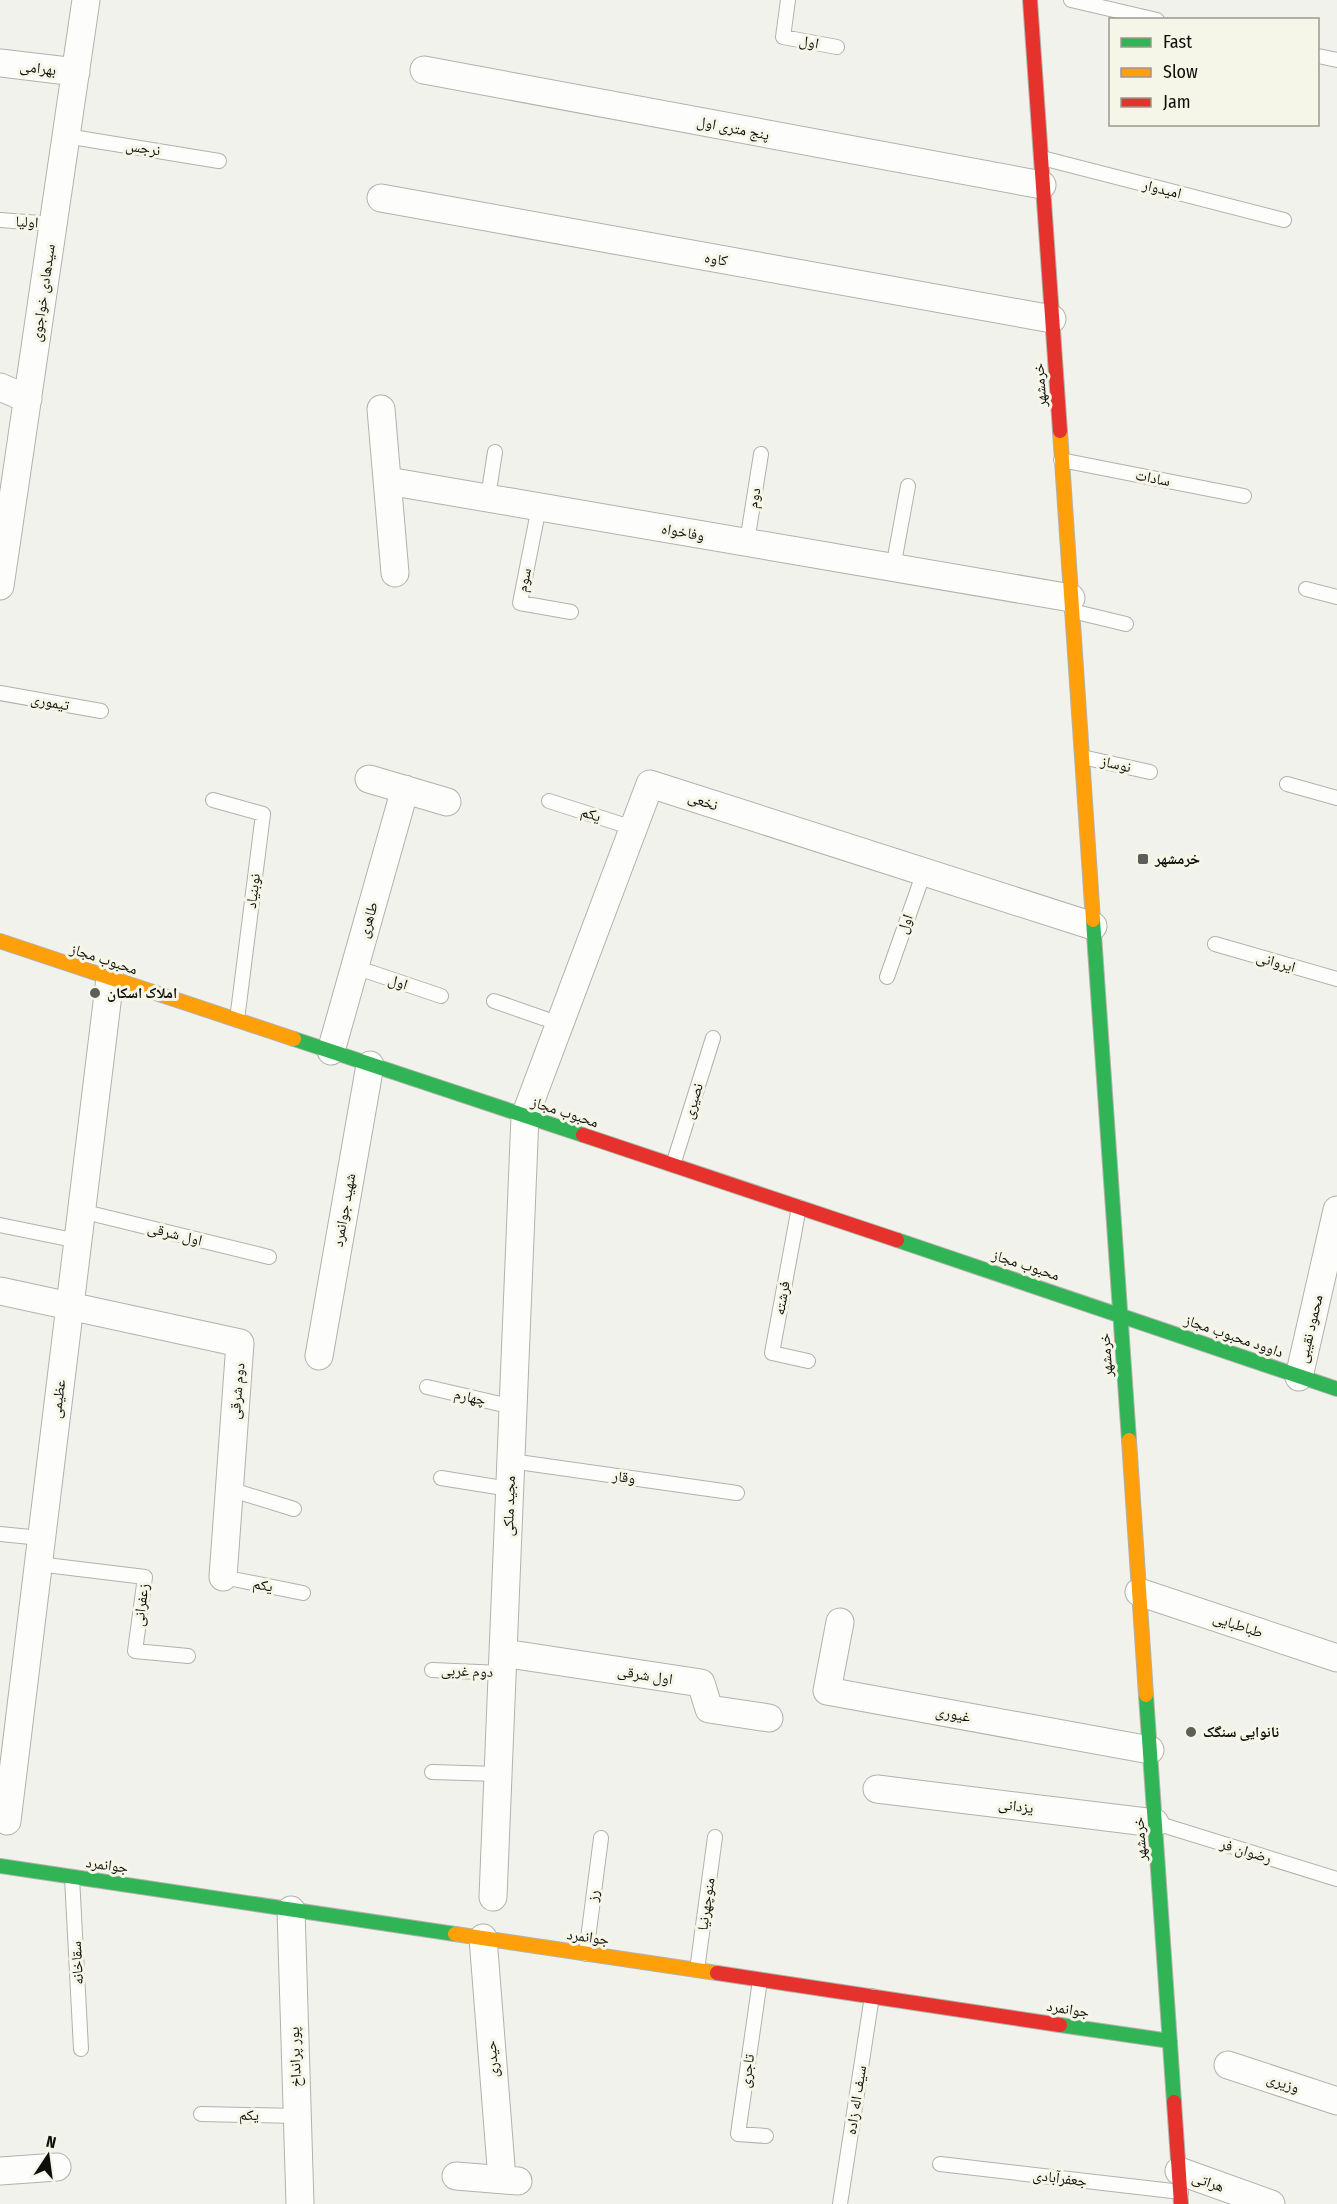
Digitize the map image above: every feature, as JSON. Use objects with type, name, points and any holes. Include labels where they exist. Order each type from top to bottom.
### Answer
[{"type":"street","name":"سیدهادی خواجوی","points":[[0,586],[86,0]]},
{"type":"street","name":"خرمشهر","points":[[1030,0],[1180,2189]]},
{"type":"street","name":"بهرامی","points":[[0,63],[76,72]]},
{"type":"street","name":"پنج متری اول","points":[[423,70],[1042,186]]},
{"type":"street","name":"کاوه","points":[[381,198],[1052,319]]},
{"type":"street","points":[[0,387],[28,399]]},
{"type":"street","points":[[381,409],[395,573]]},
{"type":"street","name":"وفاخواه","points":[[388,480],[892,568],[1071,604]]},
{"type":"street","points":[[369,779],[447,801]]},
{"type":"street","name":"نخعی","points":[[525,1116],[650,784],[1093,926]]},
{"type":"street","name":"طاهری","points":[[331,1051],[405,789]]},
{"type":"street","name":"محبوب مجاز","points":[[0,941],[1120,1314]]},
{"type":"street","name":"عظیمی","points":[[7,1821],[110,978]]},
{"type":"street","name":"شهید جوانمرد","points":[[319,1356],[370,1065]]},
{"type":"street","name":"مجید ملکی","points":[[493,1897],[525,1116]]},
{"type":"street","name":"محمود نقیبی","points":[[1299,1377],[1337,1210]]},
{"type":"street","points":[[0,1291],[70,1306]]},
{"type":"street","name":"دوم شرقی","points":[[70,1306],[240,1342],[224,1577]]},
{"type":"street","name":"داوود محبوب مجاز","points":[[1120,1314],[1337,1389]]},
{"type":"street","name":"طباطبایی","points":[[1139,1592],[1337,1658]]},
{"type":"street","name":"غیوری","points":[[840,1622],[826,1691],[1150,1750]]},
{"type":"street","name":"اول شرقی","points":[[503,1663],[701,1683],[709,1709],[769,1718]]},
{"type":"street","name":"یزدانی","points":[[877,1790],[1155,1823]]},
{"type":"street","name":"جوانمرد","points":[[0,1866],[1170,2041]]},
{"type":"street","name":"پور پرانداخ","points":[[291,1910],[300,2204]]},
{"type":"street","name":"حیدری","points":[[456,2176],[511,2180],[483,1938]]},
{"type":"street","name":"وزیری","points":[[1228,2065],[1337,2101]]},
{"type":"street","points":[[0,2171],[57,2167]]},
{"type":"street","name":"هراتی","points":[[1180,2189],[1271,2204]]},
{"type":"lane","name":"اول","points":[[788,0],[783,37],[837,47]]},
{"type":"lane","points":[[1071,0],[1148,18]]},
{"type":"lane","points":[[1319,56],[1337,60]]},
{"type":"lane","name":"نرجس","points":[[66,136],[219,161]]},
{"type":"lane","name":"امیدوار","points":[[1041,158],[1284,220]]},
{"type":"lane","name":"اولیا","points":[[0,220],[53,224]]},
{"type":"lane","points":[[488,498],[495,452]]},
{"type":"lane","name":"دوم","points":[[747,542],[761,454]]},
{"type":"lane","name":"سادات","points":[[1061,460],[1244,496]]},
{"type":"lane","points":[[892,568],[908,486]]},
{"type":"lane","name":"سوم","points":[[539,507],[520,603],[571,612]]},
{"type":"lane","points":[[1306,589],[1337,597]]},
{"type":"lane","points":[[1071,604],[1126,624]]},
{"type":"lane","name":"تیموری","points":[[0,693],[101,711]]},
{"type":"lane","name":"نوساز","points":[[1082,757],[1150,772]]},
{"type":"lane","points":[[1287,784],[1337,798]]},
{"type":"lane","name":"نوبنیاد","points":[[213,800],[263,814],[237,1020]]},
{"type":"lane","name":"یکم","points":[[549,801],[633,828]]},
{"type":"lane","name":"اول","points":[[887,977],[924,872]]},
{"type":"lane","name":"ایروانی","points":[[1215,944],[1337,979]]},
{"type":"lane","name":"اول","points":[[355,967],[441,996]]},
{"type":"lane","points":[[494,1001],[560,1024]]},
{"type":"lane","name":"نصیری","points":[[673,1165],[712,1038]]},
{"type":"lane","name":"فرشته","points":[[799,1207],[772,1353],[808,1361]]},
{"type":"lane","name":"اول شرقی","points":[[81,1211],[269,1257]]},
{"type":"lane","points":[[0,1225],[78,1241]]},
{"type":"lane","name":"چهارم","points":[[427,1387],[513,1407]]},
{"type":"lane","name":"وقار","points":[[511,1461],[737,1493]]},
{"type":"lane","points":[[441,1478],[510,1489]]},
{"type":"lane","points":[[229,1489],[294,1509]]},
{"type":"lane","points":[[0,1534],[40,1551]]},
{"type":"lane","name":"زعفرانی","points":[[40,1551],[146,1577],[135,1651],[188,1656]]},
{"type":"lane","name":"یکم","points":[[224,1577],[303,1593]]},
{"type":"lane","name":"دوم غربی","points":[[432,1670],[503,1663]]},
{"type":"lane","points":[[432,1773],[498,1774]]},
{"type":"lane","name":"رضوان فر","points":[[1155,1823],[1337,1879]]},
{"type":"lane","name":"منوچهرنیا","points":[[697,1970],[715,1837]]},
{"type":"lane","name":"رز","points":[[586,1954],[601,1838]]},
{"type":"lane","name":"سقاخانه","points":[[72,1877],[81,2049]]},
{"type":"lane","name":"تاجری","points":[[760,1980],[738,2134],[766,2136]]},
{"type":"lane","name":"سیف اله زاده","points":[[840,2204],[872,1996]]},
{"type":"lane","name":"یکم","points":[[201,2114],[297,2116]]},
{"type":"lane","name":"جعفرآبادی","points":[[940,2164],[1180,2189]]},
{"type":"traffic: fast","points":[[1093,920],[1129,1440]]},
{"type":"traffic: fast","points":[[294,1039],[583,1135]]},
{"type":"traffic: fast","points":[[897,1240],[1337,1389]]},
{"type":"traffic: fast","points":[[1146,1695],[1174,2102]]},
{"type":"traffic: fast","points":[[0,1866],[455,1934]]},
{"type":"traffic: fast","points":[[1060,2025],[1170,2041]]},
{"type":"traffic: slow","points":[[1060,431],[1093,920]]},
{"type":"traffic: slow","points":[[0,941],[294,1039]]},
{"type":"traffic: slow","points":[[1129,1440],[1146,1695]]},
{"type":"traffic: slow","points":[[455,1934],[717,1973]]},
{"type":"traffic: jam","points":[[1030,0],[1060,431]]},
{"type":"traffic: jam","points":[[583,1135],[897,1240]]},
{"type":"traffic: jam","points":[[717,1973],[1060,2025]]},
{"type":"traffic: jam","points":[[1174,2102],[1181,2204]]},
{"type":"place","name":"خرمشهر","points":[[1143,859]]},
{"type":"place","name":"املاک اسکان","points":[[95,993]]},
{"type":"place","name":"نانوایی سنگک","points":[[1191,1732]]}]
